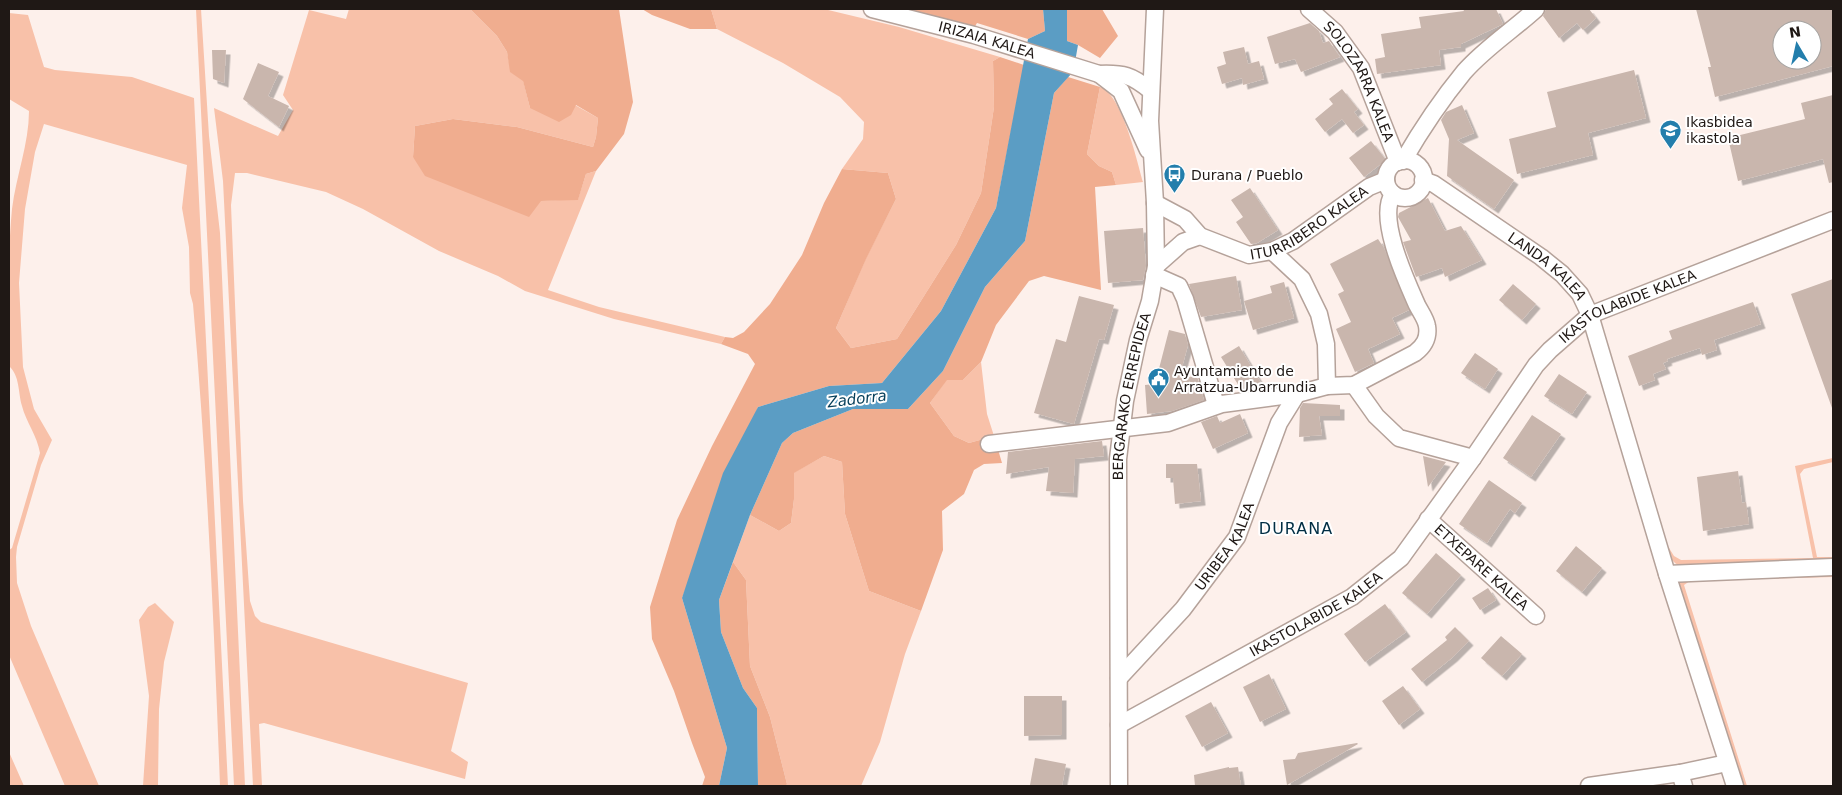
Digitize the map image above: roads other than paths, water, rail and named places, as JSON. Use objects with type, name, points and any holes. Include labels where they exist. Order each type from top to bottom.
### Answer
[{"type":"street","name":"IRIZAIA KALEA","points":[[872,9],[974,35],[1099,74],[1119,73],[1124,84],[1151,91]]},
{"type":"street","name":"BERGARAKO ERREPIDEA","points":[[1119,786],[1118,459],[1121,429],[1136,349],[1150,301],[1155,270],[1151,91],[1155,9]]},
{"type":"street","name":"SOLOZARRA KALEA","points":[[1309,9],[1335,32],[1361,68],[1400,161]]},
{"type":"street","points":[[989,444],[1168,423],[1216,405],[1297,394],[1326,386],[1354,385],[1415,353],[1424,346],[1427,338],[1427,325],[1397,260],[1387,210],[1389,201],[1389,169],[1400,161],[1419,132],[1464,72],[1536,9]]},
{"type":"street","points":[[1151,156],[1124,84],[1144,66],[1153,46]]},
{"type":"street","points":[[1389,187],[1404,198],[1410,197],[1420,190],[1423,180],[1419,167],[1409,161],[1400,161]]},
{"type":"street","name":"LANDA KALEA","points":[[1423,180],[1434,184],[1541,257],[1562,274],[1580,294],[1590,315],[1667,574],[1735,786]]},
{"type":"street","name":"ITURRIBERO KALEA","points":[[1155,203],[1185,219],[1200,236],[1249,255],[1272,251],[1293,240],[1369,188],[1389,187]]},
{"type":"street","name":"IKASTOLABIDE KALEA","points":[[1119,725],[1352,597],[1401,558],[1473,458],[1536,365],[1590,315],[1833,220]]},
{"type":"street","points":[[1200,236],[1183,242],[1155,270],[1179,286],[1185,298],[1216,405]]},
{"type":"street","points":[[1272,251],[1302,279],[1319,314],[1326,344],[1326,386]]},
{"type":"street","points":[[1354,385],[1376,416],[1399,438],[1473,458]]},
{"type":"street","name":"URIBEA KALEA","points":[[1119,678],[1183,609],[1237,537],[1279,423],[1297,394]]},
{"type":"street","name":"ETXEPARE KALEA","points":[[1428,519],[1536,616]]},
{"type":"street","points":[[1667,574],[1833,567]]},
{"type":"street","points":[[1589,786],[1682,780],[1727,763]]},
{"type":"water","name":"Zadorra","points":[[1043,9],[1067,9],[1067,41],[1078,45],[1072,73],[1054,93],[1025,241],[985,287],[943,371],[908,409],[853,409],[793,433],[782,443],[750,515],[719,600],[721,632],[743,688],[757,708],[758,786],[719,786],[727,748],[682,598],[723,473],[758,407],[829,386],[882,383],[941,311],[996,208],[1028,39],[1045,31]]},
{"type":"place","name":"Ikasbidea ikastola","points":[[1670,149]]},
{"type":"place","name":"Durana / Pueblo","points":[[1175,194]]},
{"type":"place","name":"Ayuntamiento de Arratzua-Ubarrundia","points":[[1158,398]]},
{"type":"district","name":"DURANA","points":[[1296,528]]}]
